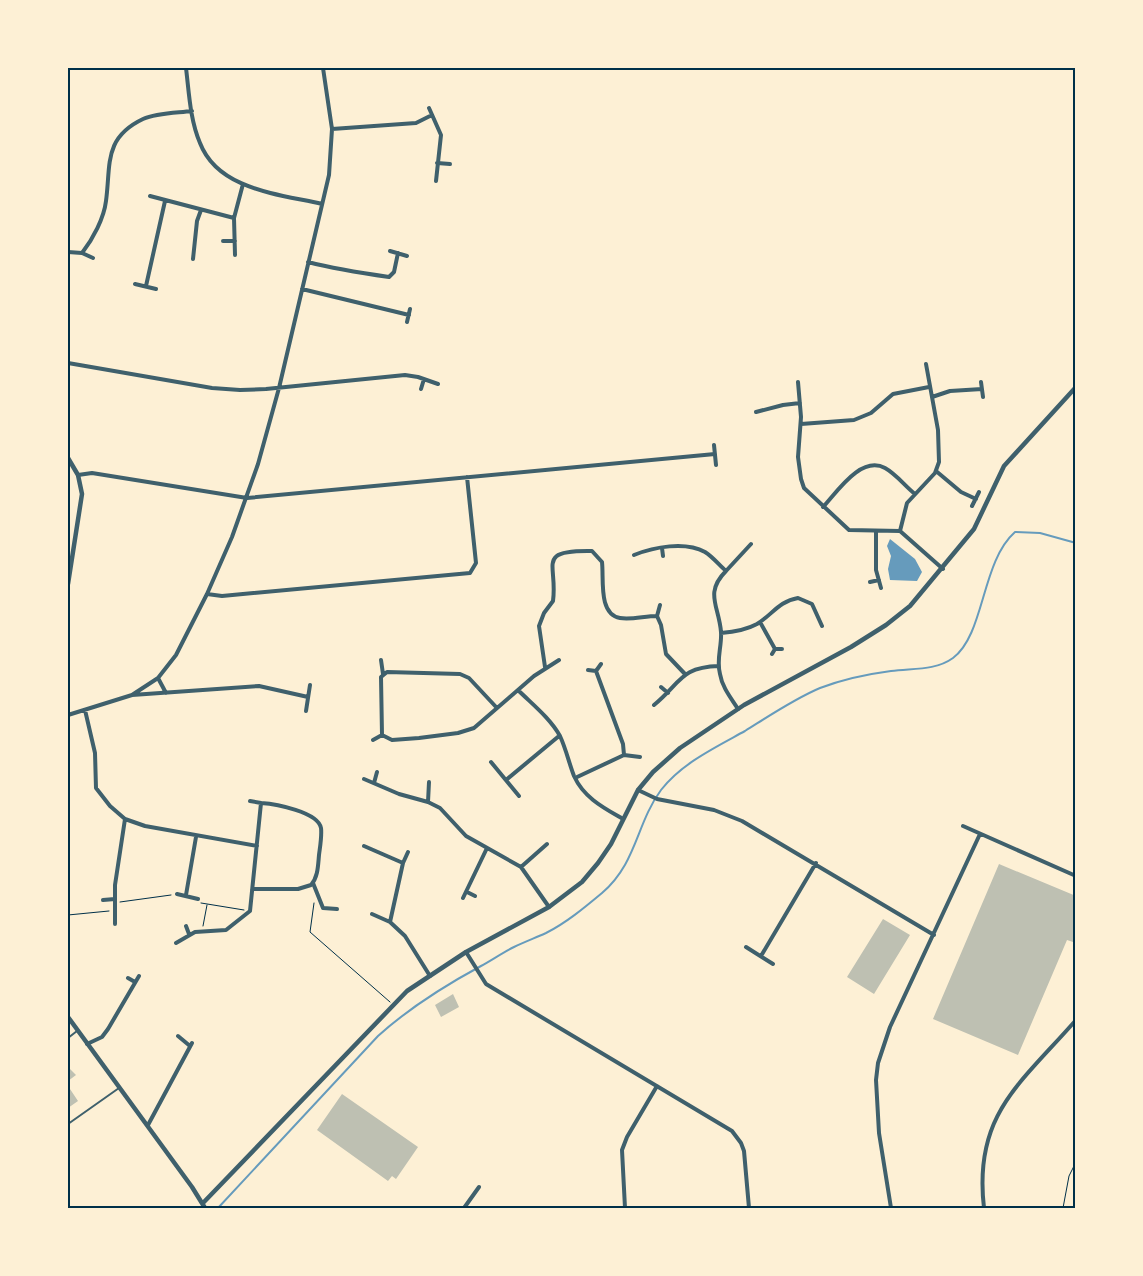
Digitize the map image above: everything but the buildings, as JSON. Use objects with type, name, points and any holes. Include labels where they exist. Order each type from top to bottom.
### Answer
[{"type":"street","points":[[186,68],[199,143],[212,165],[230,179],[243,184],[322,204]]},
{"type":"street","points":[[132,695],[158,678],[176,655],[207,594],[248,498],[279,388],[329,175],[332,129],[323,68]]},
{"type":"street","points":[[429,108],[441,135],[436,181]]},
{"type":"street","points":[[82,253],[104,212],[109,156],[114,143],[122,133],[144,119],[192,111]]},
{"type":"street","points":[[332,129],[416,123],[432,115]]},
{"type":"street","points":[[438,163],[450,164]]},
{"type":"street","points":[[235,255],[234,218],[243,184]]},
{"type":"street","points":[[150,196],[234,218]]},
{"type":"street","points":[[146,286],[165,201]]},
{"type":"street","points":[[193,259],[197,221],[201,210]]},
{"type":"street","points":[[222,241],[234,241]]},
{"type":"street","points":[[390,251],[407,256]]},
{"type":"street","points":[[68,252],[82,253],[94,258]]},
{"type":"street","points":[[308,262],[345,272],[368,272],[389,277],[394,272],[398,254]]},
{"type":"street","points":[[136,284],[156,289]]},
{"type":"street","points":[[302,289],[409,315]]},
{"type":"street","points":[[407,322],[410,309]]},
{"type":"street","points":[[68,363],[212,388],[279,388],[405,375],[438,384]]},
{"type":"street","points":[[900,531],[906,506],[914,494],[936,471],[940,460],[938,432],[926,364]]},
{"type":"street","points":[[421,389],[424,379]]},
{"type":"street","points":[[798,382],[801,424],[798,454],[802,484],[823,507],[849,530],[900,531],[943,569]]},
{"type":"street","points":[[980,382],[983,397]]},
{"type":"street","points":[[68,1017],[76,1031],[148,1125],[204,1206],[407,991],[466,952],[568,894],[598,863],[638,790],[657,768],[680,748],[738,709],[828,661],[884,626],[910,606],[974,530],[1003,468],[1076,386]]},
{"type":"street","points":[[801,424],[854,420],[871,413],[894,394],[929,387]]},
{"type":"street","points":[[932,397],[951,390],[982,389]]},
{"type":"street","points":[[763,403],[765,410]]},
{"type":"street","points":[[756,412],[800,403]]},
{"type":"street","points":[[714,445],[716,465]]},
{"type":"street","points":[[78,475],[92,473],[248,498],[715,454]]},
{"type":"street","points":[[68,458],[78,475],[82,494],[68,584]]},
{"type":"street","points":[[588,466],[588,472]]},
{"type":"street","points":[[823,507],[860,469],[868,466],[884,468],[914,494]]},
{"type":"street","points":[[936,471],[961,492],[976,499]]},
{"type":"street","points":[[207,594],[222,596],[470,573],[476,563],[467,477]]},
{"type":"street","points":[[972,506],[979,492]]},
{"type":"street","points":[[876,531],[876,565],[881,588]]},
{"type":"street","points":[[738,709],[723,684],[719,666],[721,633],[714,593],[716,582],[751,544]]},
{"type":"street","points":[[634,555],[662,548],[682,546],[698,550],[726,571]]},
{"type":"street","points":[[740,546],[746,550]]},
{"type":"street","points":[[662,548],[663,556]]},
{"type":"street","points":[[545,667],[539,626],[544,613],[553,601],[551,566],[553,560],[562,553],[592,551],[599,557],[604,582],[604,603],[614,616],[622,618],[657,616]]},
{"type":"street","points":[[870,582],[879,580]]},
{"type":"street","points":[[721,633],[742,630],[760,622],[778,606],[792,599],[801,599],[813,605],[822,626]]},
{"type":"street","points":[[813,605],[817,602]]},
{"type":"street","points":[[660,605],[657,616],[661,625],[666,654],[685,674]]},
{"type":"street","points":[[760,622],[775,649]]},
{"type":"street","points":[[775,649],[782,650]]},
{"type":"street","points":[[772,654],[775,649]]},
{"type":"street","points":[[381,660],[383,674],[381,677],[382,735]]},
{"type":"street","points":[[382,735],[392,740],[458,733],[479,725],[545,667],[559,660]]},
{"type":"street","points":[[596,671],[600,664]]},
{"type":"street","points":[[654,705],[685,674],[697,667],[719,666]]},
{"type":"street","points":[[588,670],[596,671]]},
{"type":"street","points":[[383,674],[392,671],[460,674],[469,678],[497,708]]},
{"type":"street","points":[[596,671],[623,744],[624,755]]},
{"type":"street","points":[[158,678],[166,693]]},
{"type":"street","points":[[306,711],[310,685]]},
{"type":"street","points":[[68,715],[132,695],[259,686],[308,697]]},
{"type":"street","points":[[661,687],[668,693]]},
{"type":"street","points":[[518,690],[548,720],[559,736],[575,778],[593,801],[623,819]]},
{"type":"street","points":[[85,710],[95,754],[96,788],[110,806],[125,819],[145,826],[196,837],[258,846]]},
{"type":"street","points":[[373,740],[382,735]]},
{"type":"street","points":[[506,780],[559,736]]},
{"type":"street","points":[[575,778],[624,755],[640,757]]},
{"type":"street","points":[[491,762],[519,796]]},
{"type":"street","points":[[374,783],[377,772]]},
{"type":"street","points":[[364,779],[399,794],[428,802],[440,808],[466,836],[521,867],[548,907]]},
{"type":"street","points":[[428,802],[429,782]]},
{"type":"street","points":[[638,790],[662,800],[722,812],[816,863],[934,935]]},
{"type":"street","points":[[250,801],[289,808],[314,818],[318,822],[321,833],[317,874],[313,883],[298,889],[252,889]]},
{"type":"street","points":[[176,943],[189,934],[202,931],[226,930],[250,911],[261,803]]},
{"type":"street","points":[[115,924],[118,856],[125,819]]},
{"type":"street","points":[[963,826],[1076,876]]},
{"type":"street","points":[[891,1208],[879,1133],[876,1080],[882,1047],[980,834]]},
{"type":"street","points":[[186,895],[196,837]]},
{"type":"street","points":[[521,867],[546,844]]},
{"type":"street","points":[[364,846],[403,863]]},
{"type":"street","points":[[463,898],[486,848]]},
{"type":"street","points":[[390,922],[403,863],[408,852]]},
{"type":"street","points":[[761,956],[816,863]]},
{"type":"street","points":[[313,883],[323,908],[337,909]]},
{"type":"street","points":[[467,892],[475,896]]},
{"type":"street","points":[[177,894],[198,899]]},
{"type":"street","points":[[103,900],[115,901]]},
{"type":"street","points":[[372,914],[390,922],[405,936],[430,976]]},
{"type":"street","points":[[186,926],[189,934]]},
{"type":"street","points":[[746,947],[774,964]]},
{"type":"street","points":[[466,952],[486,984],[736,1135],[744,1152],[749,1208]]},
{"type":"street","points":[[87,1044],[102,1037],[139,976]]},
{"type":"street","points":[[128,978],[135,982]]},
{"type":"street","points":[[984,1208],[982,1166],[986,1145],[997,1113],[1008,1096],[1040,1058],[1076,1020]]},
{"type":"street","points":[[148,1125],[191,1045],[178,1036]]},
{"type":"street","points":[[625,1208],[622,1150],[627,1137],[657,1086]]},
{"type":"street","points":[[464,1208],[478,1187]]},
{"type":"lane","points":[[68,1038],[76,1031]]},
{"type":"lane","points":[[68,1124],[119,1088]]},
{"type":"path","points":[[115,901],[177,894]]},
{"type":"path","points":[[316,897],[310,932],[393,1006]]},
{"type":"path","points":[[198,899],[199,902],[207,904],[250,911]]},
{"type":"path","points":[[202,931],[207,904]]},
{"type":"path","points":[[68,915],[115,911]]},
{"type":"path","points":[[1063,1208],[1069,1176],[1076,1162]]},
{"type":"water","points":[[890,539],[915,559],[922,572],[917,581],[890,580],[888,569],[891,556],[887,546]]},
{"type":"waterway","points":[[218,1208],[378,1036],[390,1026],[414,1007],[454,981],[510,949],[561,925],[602,893],[614,881],[622,869],[646,816],[661,790],[669,780],[689,764],[810,692],[846,680],[873,674],[931,667],[953,658],[963,647],[971,632],[995,561],[1004,545],[1015,532],[1040,533],[1076,543]]}]
